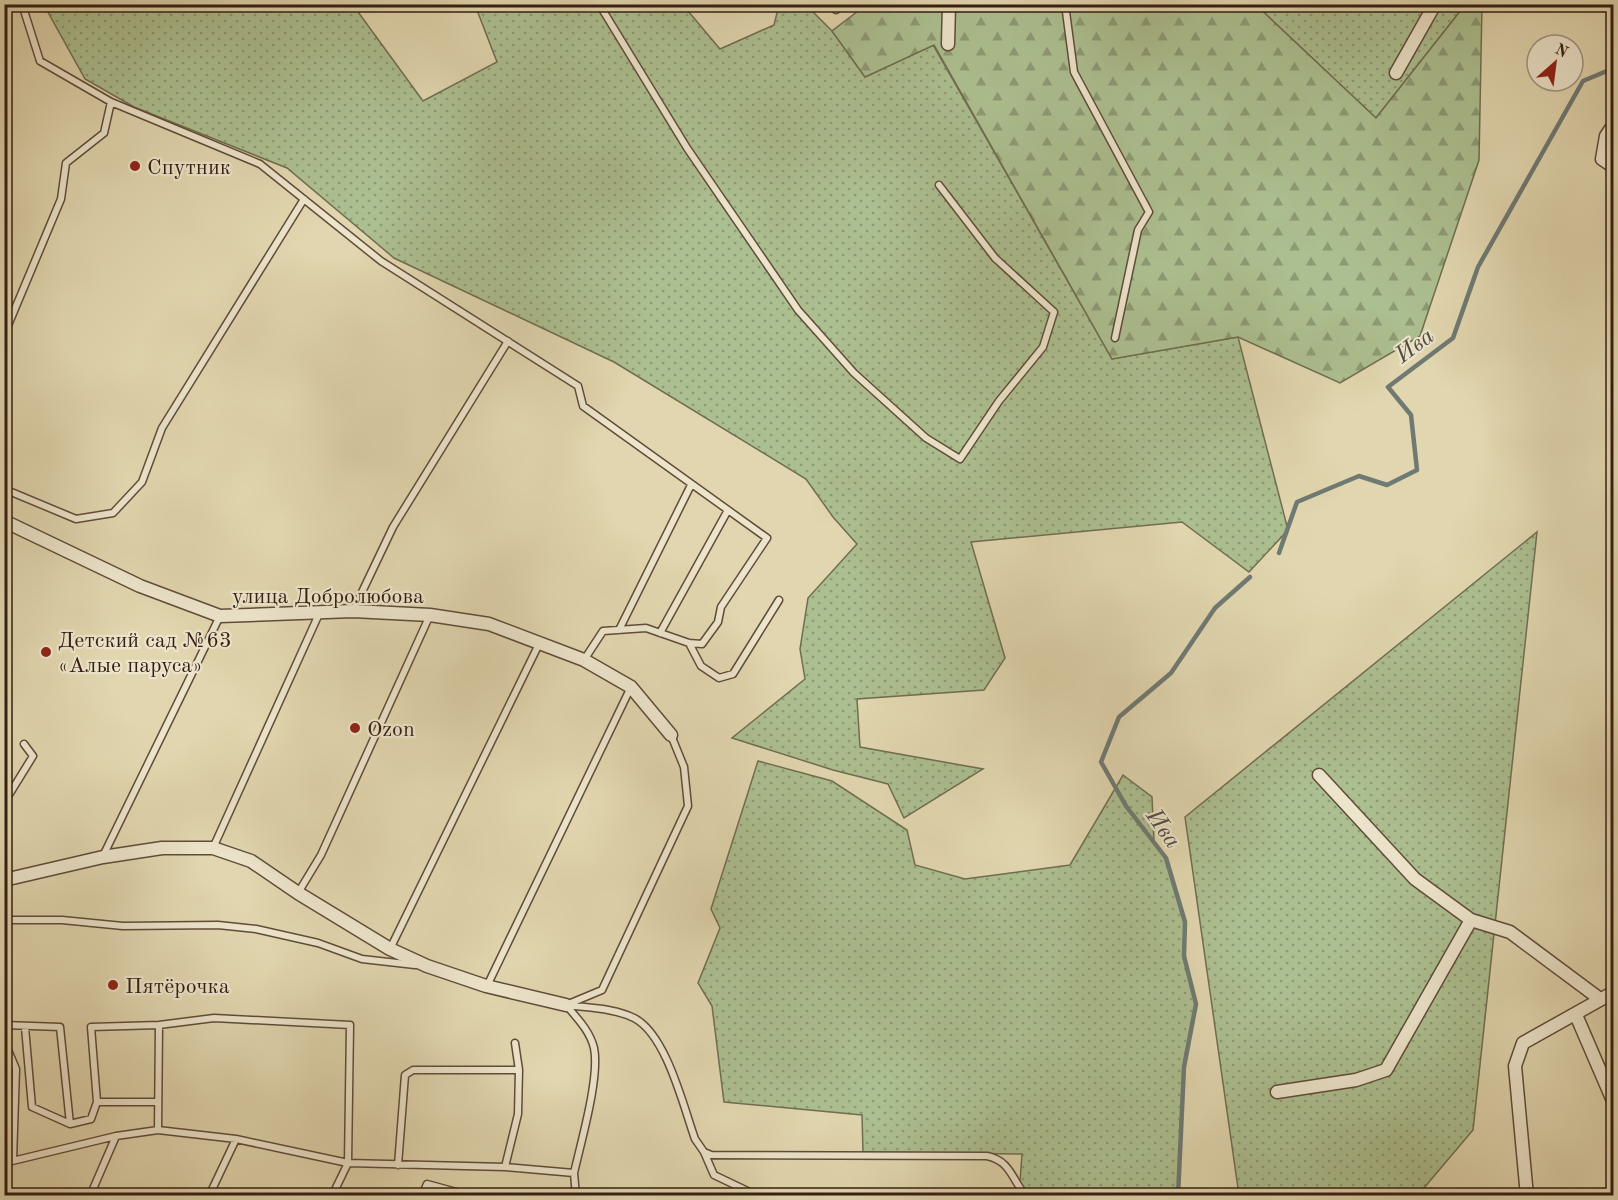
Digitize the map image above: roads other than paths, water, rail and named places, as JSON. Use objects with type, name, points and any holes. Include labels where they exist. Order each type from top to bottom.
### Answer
[{"type":"street","points":[[948,44],[949,4]]},
{"type":"street","points":[[1396,74],[1435,4]]},
{"type":"street","points":[[1614,124],[1606,136],[1602,159],[1614,167]]},
{"type":"street","name":"улица Добролюбова","points":[[4,521],[140,586],[220,616],[353,611],[430,615],[489,624],[584,660],[631,687],[671,735]]},
{"type":"street","points":[[1319,775],[1415,879],[1471,920],[1510,932],[1600,999]]},
{"type":"street","points":[[4,880],[103,857],[162,848],[213,848],[251,861],[298,893],[390,949],[427,966],[486,986],[566,1005]]},
{"type":"street","points":[[1277,1092],[1356,1080],[1386,1070],[1471,920]]},
{"type":"street","points":[[1527,1196],[1515,1066],[1523,1042],[1576,1015],[1614,992]]},
{"type":"street","points":[[1576,1015],[1614,1103]]},
{"type":"lane","points":[[22,4],[40,60],[111,102],[260,164],[381,261],[578,386],[583,406],[767,538],[722,607],[718,622],[702,644],[689,643],[646,628],[603,631],[584,660]]},
{"type":"lane","points":[[599,4],[687,148],[798,310],[854,373],[926,438],[960,459],[999,401],[1043,347],[1054,312],[995,258],[939,185]]},
{"type":"lane","points":[[832,4],[836,10],[843,4]]},
{"type":"lane","points":[[1065,4],[1074,72],[1149,212],[1138,230],[1115,339]]},
{"type":"lane","points":[[4,335],[61,199],[66,163],[104,133],[111,102]]},
{"type":"lane","points":[[4,489],[76,519],[113,513],[142,482],[162,428],[304,199]]},
{"type":"lane","points":[[353,611],[393,527],[508,341]]},
{"type":"lane","points":[[619,630],[691,485]]},
{"type":"lane","points":[[660,633],[728,510]]},
{"type":"lane","points":[[689,643],[701,666],[719,678],[733,674],[779,600]]},
{"type":"lane","points":[[213,848],[319,614]]},
{"type":"lane","points":[[298,893],[321,855],[430,615]]},
{"type":"lane","points":[[103,857],[220,616]]},
{"type":"lane","points":[[390,949],[541,642]]},
{"type":"lane","points":[[486,986],[631,687]]},
{"type":"lane","points":[[566,1005],[602,990],[688,806],[684,767],[671,735]]},
{"type":"lane","points":[[4,803],[33,756],[24,744]]},
{"type":"lane","points":[[4,920],[62,920],[123,926],[218,925],[256,929],[318,943],[362,959],[427,966]]},
{"type":"lane","points":[[566,1005],[605,1010],[633,1017],[647,1026],[658,1040],[694,1139],[704,1152],[714,1175],[758,1196]]},
{"type":"lane","points":[[566,1005],[583,1023],[594,1048],[593,1079],[574,1173],[576,1196]]},
{"type":"lane","points":[[25,1027],[32,1107],[70,1124],[91,1119],[97,1102],[91,1027],[159,1025],[214,1018],[350,1025],[348,1162],[332,1196]]},
{"type":"lane","points":[[4,1025],[60,1027],[70,1124]]},
{"type":"lane","points":[[158,1130],[159,1025]]},
{"type":"lane","points":[[505,1167],[518,1114],[519,1070],[515,1043]]},
{"type":"lane","points":[[4,1050],[8,1050],[16,1069],[13,1160]]},
{"type":"lane","points":[[398,1164],[405,1075],[413,1070],[519,1070]]},
{"type":"lane","points":[[97,1102],[158,1102]]},
{"type":"lane","points":[[4,1163],[116,1137],[158,1130],[236,1139],[348,1162],[505,1167],[574,1173]]},
{"type":"lane","points":[[90,1196],[116,1137]]},
{"type":"lane","points":[[209,1196],[236,1139]]},
{"type":"lane","points":[[704,1152],[718,1157],[987,1156],[1002,1160],[1007,1165],[1026,1196]]},
{"type":"lane","points":[[422,1196],[427,1184],[471,1196]]},
{"type":"waterway","name":"Ива","points":[[1279,553],[1297,502],[1359,476],[1387,485],[1417,470],[1411,415],[1388,387],[1453,338],[1478,267],[1583,81],[1614,68]]},
{"type":"waterway","name":"Ива","points":[[1178,1196],[1184,1067],[1196,1004],[1184,956],[1185,922],[1166,858],[1126,806],[1101,762],[1119,717],[1171,673],[1215,608],[1250,577]]},
{"type":"place","name":"Спутник","points":[[135,166]]},
{"type":"place","name":"Детский сад №63 «Алые паруса»","points":[[46,652]]},
{"type":"place","name":"Ozon","points":[[355,728]]},
{"type":"place","name":"Пятёрочка","points":[[113,985]]}]
